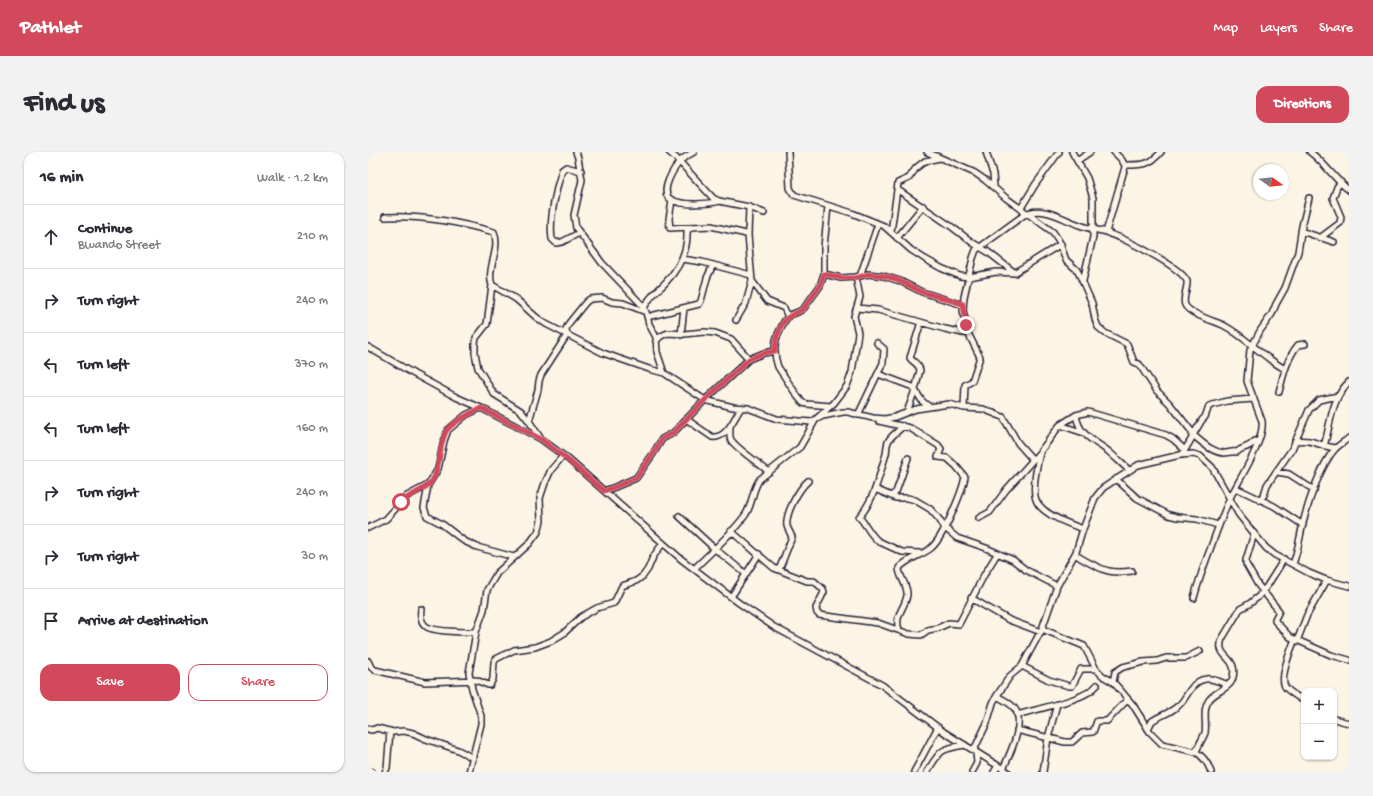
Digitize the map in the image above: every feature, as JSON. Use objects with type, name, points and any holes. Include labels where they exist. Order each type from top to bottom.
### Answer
[{"type":"street","points":[[576,152],[581,171],[582,184],[574,225],[602,263],[636,297],[646,313],[656,341],[657,352],[664,373]]},
{"type":"street","points":[[669,152],[713,198],[749,206],[764,213]]},
{"type":"street","points":[[694,152],[680,162],[674,170],[666,187],[667,195],[672,200],[683,203],[722,201]]},
{"type":"street","points":[[788,152],[790,188],[793,194],[852,213],[884,226],[911,250],[948,272],[969,277],[993,272],[1015,273],[1060,244]]},
{"type":"street","points":[[927,152],[975,173],[988,181],[994,188],[1053,232],[1065,257],[1078,272],[1083,282],[1092,302],[1099,329],[1127,344],[1134,362],[1139,364],[1157,391],[1183,419],[1185,425],[1202,444],[1216,451],[1226,453],[1231,451],[1237,452],[1241,448],[1249,447],[1255,441],[1258,442]]},
{"type":"street","points":[[986,152],[993,174],[994,188]]},
{"type":"street","points":[[1021,208],[1034,185],[1059,152]]},
{"type":"street","points":[[1072,152],[1087,178],[1093,195],[1093,240],[1083,282]]},
{"type":"street","points":[[1078,161],[1090,152]]},
{"type":"street","points":[[1114,152],[1122,160],[1125,166]]},
{"type":"street","points":[[1125,166],[1146,164],[1152,161],[1161,152]]},
{"type":"street","points":[[1310,152],[1319,159],[1349,190]]},
{"type":"street","points":[[1319,159],[1321,152]]},
{"type":"street","points":[[891,232],[899,183],[909,178],[921,164],[928,160],[941,158]]},
{"type":"street","points":[[1107,232],[1106,228],[1122,171],[1125,166]]},
{"type":"street","points":[[579,233],[562,242],[556,243],[552,239],[551,229],[552,217],[562,170],[566,167],[581,171]]},
{"type":"street","points":[[1320,238],[1340,222],[1340,217],[1333,198],[1337,187],[1341,182]]},
{"type":"street","points":[[898,190],[988,252],[1015,273]]},
{"type":"street","points":[[1194,598],[1197,584],[1218,525],[1258,442],[1262,423],[1248,381],[1248,365],[1252,345],[1271,315],[1285,288],[1298,252],[1301,231],[1309,198]]},
{"type":"street","points":[[672,200],[669,219],[670,227],[710,226],[748,235]]},
{"type":"street","points":[[749,206],[748,235],[750,248],[750,275],[752,281],[766,300],[784,308],[788,317]]},
{"type":"street","points":[[828,206],[824,247],[824,274],[820,286],[804,308],[788,317],[783,323],[776,339],[775,351],[776,362],[781,373],[802,402],[806,404],[830,406]]},
{"type":"street","points":[[897,238],[923,206]]},
{"type":"street","points":[[964,408],[965,385],[971,381],[980,357],[967,331],[963,304],[973,258],[979,247],[1028,213],[1039,211],[1053,214],[1079,225],[1107,232],[1144,250],[1176,270],[1184,276],[1187,281],[1185,302],[1187,308],[1233,330],[1264,356],[1285,369]]},
{"type":"street","points":[[385,217],[434,218],[494,232],[496,248],[491,277],[492,284],[487,324],[475,341],[475,353],[478,367],[494,394],[521,411],[529,420],[541,439]]},
{"type":"street","points":[[694,570],[743,518],[749,508],[757,483],[800,447],[816,419],[843,392],[852,372],[858,332],[854,318],[860,299],[858,277],[878,224]]},
{"type":"street","points":[[646,313],[649,299],[656,290],[666,282],[679,265],[687,242],[687,231],[692,226]]},
{"type":"street","points":[[1301,231],[1334,242]]},
{"type":"street","points":[[682,259],[702,262],[750,275]]},
{"type":"street","points":[[529,420],[538,390],[539,378],[567,335],[566,329],[569,323],[586,302],[590,299],[602,298],[612,302],[623,303],[646,313],[684,308],[698,304],[701,301],[706,278],[712,265]]},
{"type":"street","points":[[824,274],[841,278],[858,277],[868,274],[890,277],[922,292],[963,304]]},
{"type":"street","points":[[736,320],[746,303],[752,281]]},
{"type":"street","points":[[492,284],[516,299],[546,324],[609,356],[664,373],[705,400],[733,407],[748,408],[782,420],[811,422],[823,416],[848,412],[910,428],[940,447],[941,450],[938,457],[947,458],[965,476],[959,497],[938,539],[932,547],[899,568],[907,592],[905,603],[898,616],[899,630]]},
{"type":"street","points":[[681,335],[684,308]]},
{"type":"street","points":[[856,308],[878,310],[963,333]]},
{"type":"street","points":[[907,412],[915,390],[920,369],[910,358],[921,322]]},
{"type":"street","points":[[656,341],[665,334],[681,335],[704,332],[721,335],[730,339],[749,359]]},
{"type":"street","points":[[858,415],[883,363],[884,348],[877,343]]},
{"type":"street","points":[[1279,392],[1285,369],[1296,347],[1305,344]]},
{"type":"street","points":[[368,347],[456,397],[481,408],[541,439],[604,491],[694,570],[731,597],[774,627],[882,685],[938,727],[1008,772]]},
{"type":"street","points":[[604,491],[636,478],[662,439],[673,433],[705,400],[749,359],[764,353],[775,351]]},
{"type":"street","points":[[878,374],[910,386],[928,406]]},
{"type":"street","points":[[1324,446],[1333,406],[1338,396],[1349,382]]},
{"type":"street","points":[[1259,500],[1264,495],[1267,485],[1289,453],[1307,412],[1320,400],[1338,396]]},
{"type":"street","points":[[1184,452],[1205,417],[1209,406],[1226,401],[1254,399]]},
{"type":"street","points":[[873,418],[893,418],[916,409],[947,404],[964,408],[983,409],[1003,417],[1018,443],[1033,460]]},
{"type":"street","points":[[481,408],[466,416],[447,431],[438,469],[428,485],[424,508],[427,516],[442,524],[464,541],[477,547],[514,557]]},
{"type":"street","points":[[686,419],[714,438],[720,436],[730,426],[741,408]]},
{"type":"street","points":[[979,518],[990,512],[1006,490],[1040,452],[1060,425],[1076,415],[1088,412],[1160,433],[1174,439],[1184,452]]},
{"type":"street","points":[[1076,415],[1078,424],[1085,434],[1129,470]]},
{"type":"street","points":[[1060,425],[1085,434]]},
{"type":"street","points":[[730,426],[730,436],[738,448],[769,472]]},
{"type":"street","points":[[903,426],[891,436],[887,443],[887,453],[875,489],[859,518],[864,522],[875,539],[878,541],[902,552],[922,553]]},
{"type":"street","points":[[1293,564],[1314,490],[1328,460],[1336,448],[1349,438]]},
{"type":"street","points":[[1295,441],[1310,440],[1324,446],[1336,448]]},
{"type":"street","points":[[1040,452],[1035,488],[1035,495],[1038,503],[1060,520],[1083,529]]},
{"type":"street","points":[[972,772],[977,763],[975,752],[987,723],[993,703],[1010,676],[1022,666],[1041,630],[1058,586],[1075,554],[1092,504],[1103,488],[1141,463],[1184,452],[1198,455],[1208,463],[1216,474],[1239,515],[1270,551],[1327,580],[1349,586]]},
{"type":"street","points":[[469,772],[481,724],[481,716],[470,680],[470,667],[476,632],[484,610],[487,590],[497,573],[529,544],[538,532],[540,527],[541,493],[549,474],[563,456]]},
{"type":"street","points":[[891,496],[896,492],[908,458]]},
{"type":"street","points":[[1277,472],[1289,474],[1314,490]]},
{"type":"street","points":[[1116,479],[1137,498],[1169,515],[1197,519],[1218,525]]},
{"type":"street","points":[[779,570],[792,537],[787,525],[789,512],[808,481]]},
{"type":"street","points":[[368,528],[386,519],[408,496],[428,485]]},
{"type":"street","points":[[1236,488],[1274,506],[1303,525]]},
{"type":"street","points":[[875,489],[898,498],[911,498],[924,505],[939,519],[944,527],[960,540],[986,548],[1014,560],[1026,570],[1058,586]]},
{"type":"street","points":[[679,516],[746,574]]},
{"type":"street","points":[[731,531],[759,554],[768,564],[807,581],[814,581],[823,589],[823,595],[816,608],[819,615],[878,623],[909,634],[921,634],[949,623],[959,624],[971,598],[997,554]]},
{"type":"street","points":[[1254,534],[1246,562],[1254,580],[1278,610],[1275,621],[1287,635],[1296,640],[1331,655],[1349,660]]},
{"type":"street","points":[[368,661],[371,667],[375,670],[425,682],[470,680],[479,681],[488,685],[492,684],[494,662],[496,659],[514,650],[534,648],[551,641],[564,634],[581,617],[597,608],[614,603],[622,586],[636,581],[643,576],[653,557],[663,543]]},
{"type":"street","points":[[731,597],[759,554]]},
{"type":"street","points":[[1075,554],[1107,571],[1132,571]]},
{"type":"street","points":[[1196,752],[1204,734],[1205,715],[1208,701],[1232,682],[1234,669],[1230,661],[1221,651],[1222,639],[1240,609],[1253,602],[1263,592],[1284,559]]},
{"type":"street","points":[[1301,699],[1286,688],[1284,682],[1284,671],[1307,615],[1327,580]]},
{"type":"street","points":[[971,598],[1009,620],[1084,646],[1096,669],[1103,676],[1113,682],[1128,699],[1148,729],[1162,744],[1196,752],[1206,761],[1211,772]]},
{"type":"street","points":[[421,610],[420,616],[423,623],[428,627],[442,630],[476,632]]},
{"type":"street","points":[[1113,682],[1115,672],[1123,667],[1143,662],[1158,661],[1166,658],[1186,658],[1200,651]]},
{"type":"street","points":[[1022,666],[1049,680],[1069,686],[1072,686],[1081,669],[1096,669]]},
{"type":"street","points":[[369,673],[375,670]]},
{"type":"street","points":[[1148,729],[1152,721],[1165,715],[1180,704],[1192,687],[1200,680],[1210,679],[1228,685]]},
{"type":"street","points":[[1017,715],[1084,695],[1097,685]]},
{"type":"street","points":[[994,772],[1000,767],[1012,748],[1017,730],[1017,715],[1014,708],[997,696]]},
{"type":"street","points":[[1017,730],[1065,742],[1072,742],[1082,733],[1092,732],[1097,721],[1107,721],[1128,699]]},
{"type":"street","points":[[1043,772],[1048,738],[1057,704]]},
{"type":"street","points":[[1337,720],[1349,723]]},
{"type":"street","points":[[914,772],[938,727]]},
{"type":"street","points":[[368,729],[372,730],[377,728],[413,733],[458,750],[473,758]]},
{"type":"street","points":[[385,772],[390,731]]},
{"type":"street","points":[[927,772],[942,750],[965,745]]},
{"type":"street","points":[[368,771],[372,772]]},
{"type":"route","points":[[401,502],[408,496],[428,485],[433,480],[438,469],[441,451],[448,429],[466,416],[481,408],[541,439],[604,491],[636,478],[662,439],[673,433],[705,400],[749,359],[764,353],[775,351],[777,335],[785,321],[789,316],[801,311],[811,300],[820,286],[824,274],[841,278],[856,278],[868,274],[896,279],[922,292],[963,304],[966,325]]}]
